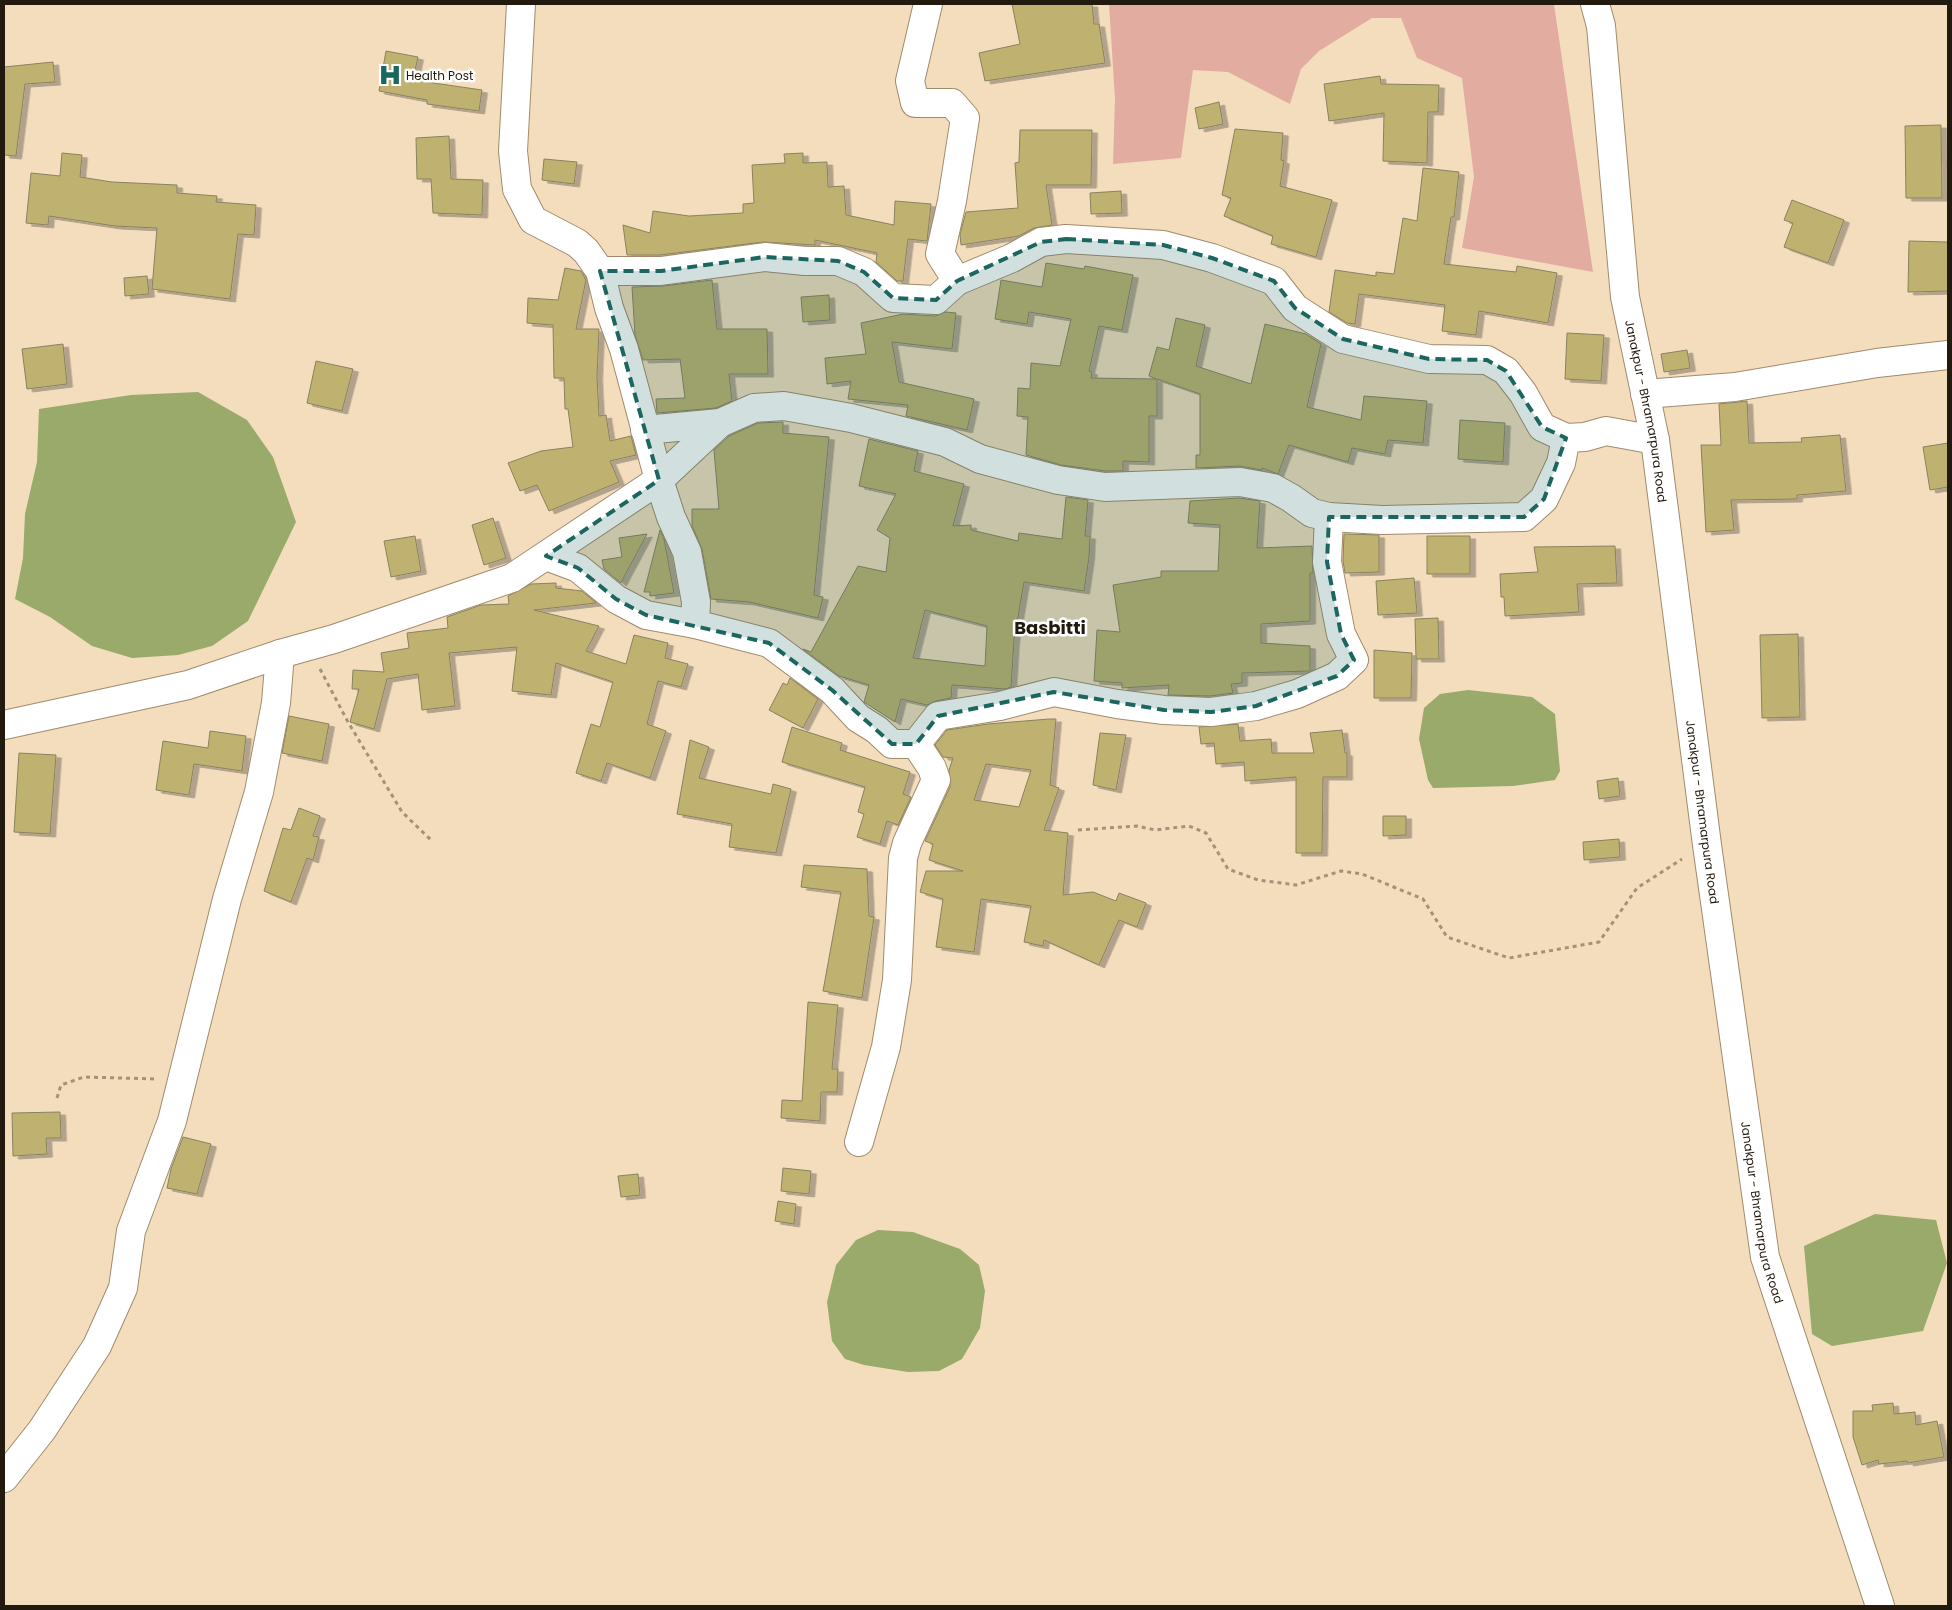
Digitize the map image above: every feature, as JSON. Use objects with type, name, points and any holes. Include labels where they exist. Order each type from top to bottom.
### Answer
[{"type":"street","points":[[521,4],[513,151],[517,189],[533,220],[577,243],[586,251],[600,270],[609,308],[624,350],[659,480],[671,517],[687,552],[696,602],[695,624]]},
{"type":"street","points":[[928,4],[910,81],[915,103],[952,103],[965,118],[952,201],[940,254],[957,281]]},
{"type":"street","name":"Janakpur - Bhramarpura Road","points":[[1595,4],[1601,26],[1625,297],[1656,440],[1707,845],[1765,1257],[1880,1606]]},
{"type":"street","points":[[600,270],[660,271],[765,257],[805,261],[838,261],[864,272],[893,298],[936,300],[957,281],[1012,258],[1041,242],[1066,239],[1163,246],[1212,258],[1274,281],[1295,308],[1343,339],[1429,359],[1487,360],[1506,371],[1523,393],[1542,427],[1566,438],[1585,437],[1606,431],[1656,440]]},
{"type":"street","points":[[1645,394],[1735,387],[1877,363],[1948,355]]},
{"type":"street","points":[[645,430],[720,423],[754,408],[784,406],[851,418],[945,442],[980,459],[1058,480],[1105,487],[1240,482],[1273,488],[1312,513],[1329,517],[1382,520],[1524,517],[1544,499],[1561,463],[1566,438]]},
{"type":"street","points":[[4,725],[188,685],[512,578],[659,480],[720,423]]},
{"type":"street","points":[[916,744],[938,716],[1000,706],[1054,692],[1140,708],[1211,712],[1256,706],[1297,694],[1337,676],[1354,660],[1342,634],[1327,562],[1329,517]]},
{"type":"street","points":[[546,556],[578,568],[616,599],[646,615],[695,624],[769,643],[832,690],[858,718],[877,730],[892,744],[916,744]]},
{"type":"street","points":[[4,1478],[42,1430],[97,1346],[123,1288],[131,1231],[172,1121],[227,899],[259,792],[276,702],[280,654]]},
{"type":"street","points":[[859,1142],[886,1047],[897,980],[903,858],[907,843],[936,780],[932,768],[916,744]]},
{"type":"path","points":[[308,646],[348,722],[402,812],[432,841]]},
{"type":"path","points":[[1078,830],[1137,826],[1155,830],[1189,826],[1206,833],[1228,869],[1258,880],[1296,884],[1341,871],[1362,874],[1423,899],[1447,937],[1509,958],[1598,942],[1637,888],[1707,845]]},
{"type":"path","points":[[57,1098],[62,1085],[84,1077],[182,1080]]},
{"type":"highlighted area","points":[[1066,239],[1163,245],[1212,258],[1274,281],[1295,308],[1343,339],[1429,359],[1487,360],[1506,371],[1542,427],[1566,438],[1544,499],[1524,517],[1329,517],[1327,562],[1341,634],[1354,660],[1337,676],[1256,706],[1211,712],[1164,710],[1054,692],[938,716],[916,744],[892,744],[832,690],[769,643],[646,615],[616,599],[578,568],[546,556],[659,480],[600,271],[661,271],[765,257],[838,261],[864,272],[893,298],[936,300],[957,281],[1041,242]]},
{"type":"shaded area","points":[[1109,4],[1554,4],[1593,272],[1462,248],[1474,177],[1462,78],[1417,58],[1401,18],[1372,18],[1319,51],[1301,69],[1290,104],[1228,72],[1193,70],[1181,158],[1113,164],[1115,99]]},
{"type":"shaded area","points":[[198,392],[247,420],[273,457],[296,522],[248,621],[212,646],[178,655],[132,658],[92,646],[50,617],[15,599],[23,558],[25,514],[37,462],[39,409],[131,395]]},
{"type":"shaded area","points":[[1468,690],[1532,697],[1555,714],[1560,771],[1555,780],[1513,786],[1433,788],[1428,780],[1419,739],[1424,708],[1440,694]]},
{"type":"shaded area","points":[[1875,1214],[1936,1220],[1947,1263],[1923,1331],[1832,1346],[1812,1334],[1804,1246]]},
{"type":"shaded area","points":[[878,1230],[913,1232],[960,1249],[979,1265],[985,1291],[980,1328],[962,1359],[939,1371],[908,1372],[864,1365],[845,1359],[832,1341],[827,1302],[836,1265],[856,1240]]},
{"type":"building","points":[[1012,4],[1092,4],[1094,24],[1099,24],[1105,63],[985,81],[979,53],[1020,44]]},
{"type":"building","points":[[386,51],[418,57],[413,80],[482,90],[479,111],[427,104],[427,100],[379,91]]},
{"type":"building","points":[[53,62],[55,82],[25,84],[16,156],[4,155],[4,67]]},
{"type":"building","points":[[1380,76],[1381,84],[1439,85],[1438,112],[1428,112],[1427,163],[1383,161],[1384,113],[1329,121],[1324,84]]},
{"type":"building","points":[[1219,102],[1223,124],[1199,129],[1195,108]]},
{"type":"building","points":[[1941,125],[1942,198],[1906,198],[1905,126]]},
{"type":"building","points":[[1235,129],[1283,133],[1281,160],[1284,161],[1280,186],[1332,200],[1316,257],[1271,244],[1273,236],[1224,216],[1231,198],[1222,195]]},
{"type":"building","points":[[1020,130],[1092,130],[1091,185],[1046,185],[1052,225],[1034,228],[1019,236],[961,245],[960,234],[966,212],[1018,208],[1015,163],[1019,162]]},
{"type":"building","points":[[449,136],[451,179],[483,180],[482,215],[433,213],[431,179],[417,179],[416,138]]},
{"type":"building","points":[[62,153],[82,155],[80,177],[112,182],[177,185],[177,193],[217,196],[216,202],[256,205],[254,235],[238,234],[230,299],[152,289],[157,228],[115,226],[49,216],[48,225],[26,223],[31,173],[60,176]]},
{"type":"building","points":[[803,153],[803,163],[827,162],[828,187],[844,186],[846,215],[894,225],[895,201],[931,204],[927,241],[908,239],[903,281],[897,281],[876,262],[877,253],[815,240],[815,245],[763,242],[660,255],[627,255],[623,225],[650,233],[653,211],[689,216],[743,213],[743,204],[754,203],[752,165],[785,163],[784,154]]},
{"type":"building","points":[[544,159],[577,162],[574,184],[542,180]]},
{"type":"building","points":[[1423,168],[1459,172],[1454,217],[1451,217],[1444,264],[1516,272],[1517,266],[1557,273],[1548,323],[1479,311],[1476,335],[1442,331],[1445,305],[1359,294],[1355,324],[1347,323],[1329,312],[1335,270],[1376,276],[1376,272],[1394,274],[1403,218],[1417,221]]},
{"type":"building","points":[[1121,191],[1122,213],[1091,214],[1090,193]]},
{"type":"building","points":[[1792,200],[1844,220],[1828,263],[1784,247],[1793,223],[1784,220]]},
{"type":"building","points":[[1909,241],[1948,242],[1948,291],[1908,292]]},
{"type":"building","points":[[1046,263],[1084,269],[1085,266],[1133,275],[1122,330],[1099,326],[1089,371],[1092,372],[1091,378],[1156,379],[1149,376],[1157,347],[1169,350],[1176,318],[1205,325],[1196,366],[1251,384],[1265,324],[1306,334],[1321,344],[1307,407],[1361,420],[1364,396],[1427,401],[1423,443],[1388,440],[1385,454],[1352,448],[1348,462],[1289,445],[1278,474],[1262,468],[1262,470],[1240,466],[1196,468],[1196,455],[1200,455],[1200,394],[1157,379],[1157,416],[1149,416],[1149,462],[1123,461],[1123,471],[1106,471],[1061,465],[1026,455],[1028,417],[1017,416],[1018,388],[1030,389],[1031,363],[1060,366],[1071,319],[1029,312],[1027,324],[995,319],[1001,280],[1042,287]]},
{"type":"building","points":[[565,268],[581,271],[586,280],[576,329],[599,329],[597,377],[599,416],[606,415],[610,441],[631,436],[636,455],[610,461],[619,482],[549,511],[537,485],[520,491],[508,463],[541,451],[573,447],[568,409],[565,409],[564,378],[554,378],[553,325],[527,323],[528,298],[558,300]]},
{"type":"building","points":[[147,276],[149,294],[125,296],[124,278]]},
{"type":"building","points":[[712,280],[717,329],[767,329],[768,374],[729,374],[732,401],[716,408],[657,413],[656,399],[685,398],[680,359],[643,360],[635,335],[632,287],[663,286]]},
{"type":"building","points":[[829,295],[830,320],[803,322],[801,297]]},
{"type":"building","points":[[946,312],[956,313],[952,349],[892,342],[899,382],[974,399],[967,430],[906,416],[908,405],[848,399],[851,381],[827,384],[825,358],[866,354],[861,323],[903,314],[935,316]]},
{"type":"building","points":[[1567,333],[1604,335],[1601,381],[1565,379]]},
{"type":"building","points":[[63,344],[67,384],[27,389],[22,349]]},
{"type":"building","points":[[1687,350],[1690,368],[1664,372],[1661,354]]},
{"type":"building","points":[[316,361],[353,369],[342,411],[307,403]]},
{"type":"building","points":[[1747,401],[1749,443],[1802,442],[1801,438],[1840,435],[1846,491],[1797,495],[1797,499],[1731,500],[1734,530],[1706,532],[1701,445],[1721,445],[1719,404]]},
{"type":"building","points":[[1460,420],[1505,423],[1503,462],[1458,459]]},
{"type":"building","points":[[783,422],[783,433],[829,437],[814,595],[823,597],[818,618],[749,602],[711,599],[702,549],[692,526],[692,509],[719,509],[714,450],[729,436],[758,423]]},
{"type":"building","points":[[869,439],[918,451],[914,471],[964,484],[953,526],[971,525],[971,530],[1018,541],[1019,533],[1062,539],[1066,497],[1088,500],[1085,536],[1090,536],[1084,591],[1024,582],[1014,640],[1011,687],[1005,689],[952,685],[951,698],[927,705],[901,699],[895,722],[864,702],[869,685],[839,676],[803,649],[811,652],[858,566],[886,572],[890,538],[877,530],[896,494],[859,486]],"holes":[[[925,610],[987,626],[985,666],[913,658]]]},
{"type":"building","points":[[1948,443],[1948,487],[1930,490],[1923,447]]},
{"type":"building","points":[[1239,498],[1260,501],[1257,548],[1312,546],[1313,573],[1310,573],[1310,621],[1261,624],[1261,643],[1310,646],[1310,671],[1242,673],[1242,683],[1231,684],[1233,693],[1210,696],[1168,695],[1169,685],[1122,688],[1122,683],[1094,681],[1097,630],[1120,632],[1113,585],[1161,577],[1161,571],[1218,571],[1220,525],[1188,523],[1190,501]]},
{"type":"building","points":[[493,518],[506,558],[484,565],[472,525]]},
{"type":"building","points":[[660,530],[664,539],[674,593],[650,596],[650,592],[644,592]]},
{"type":"building","points":[[647,534],[621,583],[604,569],[602,560],[622,557],[619,538]]},
{"type":"building","points":[[1344,534],[1379,535],[1379,572],[1345,573],[1343,561]]},
{"type":"building","points":[[415,536],[421,571],[391,577],[384,541]]},
{"type":"building","points":[[1427,536],[1470,536],[1470,574],[1427,574]]},
{"type":"building","points":[[1615,546],[1617,583],[1577,584],[1579,612],[1505,616],[1504,597],[1501,597],[1500,574],[1538,572],[1534,547]]},
{"type":"building","points":[[1414,578],[1417,613],[1378,615],[1376,581]]},
{"type":"building","points":[[556,583],[556,588],[582,591],[596,603],[534,610],[599,626],[586,651],[626,664],[634,635],[668,643],[665,658],[688,664],[681,687],[658,681],[647,724],[666,731],[650,778],[607,763],[601,781],[576,773],[591,724],[600,727],[613,682],[556,663],[551,695],[512,691],[517,647],[449,653],[455,706],[422,710],[418,674],[387,679],[374,729],[350,722],[359,689],[352,689],[353,670],[384,672],[381,653],[409,648],[407,633],[448,628],[447,617],[481,605],[509,604],[508,596],[531,584]]},
{"type":"building","points":[[1438,618],[1439,659],[1416,659],[1415,619]]},
{"type":"building","points":[[1798,634],[1800,717],[1762,718],[1760,635]]},
{"type":"building","points":[[1374,650],[1412,653],[1411,698],[1374,698]]},
{"type":"building","points":[[790,678],[818,699],[803,728],[769,710],[783,683],[787,685]]},
{"type":"building","points":[[289,716],[329,724],[322,761],[282,753]]},
{"type":"building","points":[[1056,719],[1050,785],[1059,788],[1044,830],[1068,833],[1063,895],[1093,892],[1116,901],[1119,893],[1146,903],[1137,927],[1119,920],[1099,965],[1044,940],[1043,946],[1024,942],[1031,906],[981,899],[974,952],[936,947],[943,899],[920,892],[926,871],[963,871],[929,860],[933,844],[925,841],[950,787],[949,770],[953,758],[943,757],[935,745],[947,730],[988,724]],"holes":[[[986,764],[1031,770],[1019,807],[974,800]]]},
{"type":"building","points":[[1238,724],[1240,741],[1271,739],[1272,753],[1314,753],[1310,733],[1342,730],[1345,753],[1347,753],[1347,777],[1323,777],[1322,853],[1296,853],[1296,777],[1245,781],[1244,762],[1216,764],[1214,743],[1201,744],[1199,727]]},
{"type":"building","points":[[792,727],[842,743],[840,750],[910,772],[903,794],[911,797],[898,825],[887,821],[880,844],[857,837],[864,814],[858,812],[865,787],[782,762]]},
{"type":"building","points":[[210,731],[246,736],[242,771],[194,764],[189,795],[156,790],[163,741],[208,748]]},
{"type":"building","points":[[1100,733],[1126,735],[1116,790],[1093,785]]},
{"type":"building","points":[[690,740],[709,747],[699,778],[771,794],[773,784],[791,789],[776,853],[729,847],[732,824],[677,814]]},
{"type":"building","points":[[19,753],[56,755],[50,834],[14,832]]},
{"type":"building","points":[[1618,778],[1620,796],[1599,799],[1597,781]]},
{"type":"building","points":[[299,808],[320,816],[313,836],[319,837],[313,860],[307,858],[291,902],[264,891],[283,828],[291,830]]},
{"type":"building","points":[[1383,816],[1406,816],[1406,835],[1383,836]]},
{"type":"building","points":[[1619,839],[1620,857],[1584,860],[1583,842]]},
{"type":"building","points":[[804,865],[867,869],[869,916],[874,917],[862,998],[823,991],[841,892],[801,887]]},
{"type":"building","points":[[808,1002],[838,1005],[832,1069],[838,1069],[837,1092],[821,1092],[820,1121],[781,1118],[782,1100],[802,1101]]},
{"type":"building","points":[[60,1112],[61,1138],[46,1138],[47,1154],[13,1156],[12,1113]]},
{"type":"building","points":[[183,1137],[211,1144],[197,1194],[167,1188],[171,1169]]},
{"type":"building","points":[[783,1168],[811,1171],[809,1194],[781,1191]]},
{"type":"building","points":[[638,1174],[640,1195],[621,1197],[618,1176]]},
{"type":"building","points":[[778,1201],[796,1204],[794,1224],[775,1221]]},
{"type":"building","points":[[1893,1403],[1894,1414],[1915,1412],[1916,1425],[1937,1421],[1944,1457],[1908,1463],[1907,1461],[1879,1464],[1878,1460],[1862,1465],[1853,1437],[1853,1411],[1873,1411],[1872,1405]]},
{"type":"place","name":"Health Post","points":[[390,75]]},
{"type":"district","name":"Basbitti","points":[[1050,627]]}]
